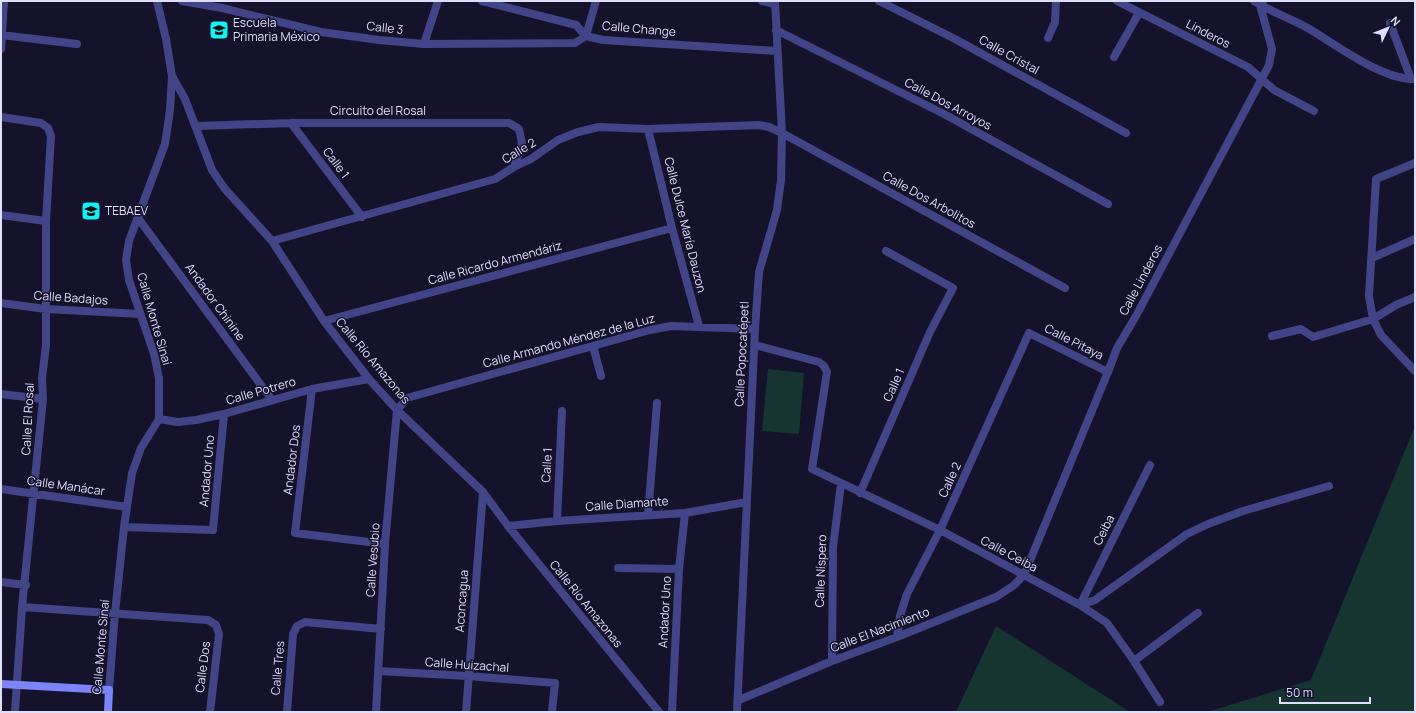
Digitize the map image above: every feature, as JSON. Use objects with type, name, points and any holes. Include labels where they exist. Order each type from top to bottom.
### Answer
[{"type":"main road","points":[[1,684],[109,690]]},
{"type":"main road","name":"Calle Monte Sinaí","points":[[108,712],[109,690]]},
{"type":"street","points":[[1,49],[4,1]]},
{"type":"street","name":"Calle Río Amazonas","points":[[157,1],[166,39],[172,76],[185,98],[197,126],[212,170],[224,189],[272,241],[324,321],[369,379],[397,410],[483,492],[508,526],[659,712]]},
{"type":"street","name":"Calle 3","points":[[182,1],[222,8],[322,32],[379,40],[424,44],[575,43],[586,36]]},
{"type":"street","points":[[222,8],[227,1]]},
{"type":"street","points":[[424,44],[438,1]]},
{"type":"street","name":"Calle Change","points":[[482,1],[576,25],[586,36],[602,40],[777,51]]},
{"type":"street","points":[[586,36],[596,1]]},
{"type":"street","points":[[762,1],[775,3]]},
{"type":"street","name":"Calle Cristal","points":[[879,1],[955,39],[1126,132]]},
{"type":"street","points":[[1048,38],[1055,22],[1056,1]]},
{"type":"street","name":"Linderos","points":[[1117,1],[1248,68],[1274,90],[1314,110]]},
{"type":"street","points":[[1259,2],[1305,27],[1345,52],[1389,74],[1413,79]]},
{"type":"street","name":"Calle Linderos","points":[[1024,575],[1117,348],[1136,316],[1270,65],[1272,50],[1259,2]]},
{"type":"street","name":"Calle Popocatépetl","points":[[737,712],[739,700],[755,329],[759,272],[777,210],[781,180],[782,133],[775,3]]},
{"type":"street","points":[[1114,57],[1139,13]]},
{"type":"street","points":[[1390,23],[1413,79]]},
{"type":"street","name":"Calle Dos Arroyos","points":[[776,30],[944,114],[1108,204]]},
{"type":"street","points":[[2,35],[77,44]]},
{"type":"street","name":"Calle Monte Sinaí","points":[[109,690],[124,527],[132,473],[142,448],[159,419],[159,378],[154,354],[129,280],[126,260],[129,241],[165,144],[170,110],[172,76]]},
{"type":"street","name":"Calle El Rosal","points":[[1,117],[41,122],[48,128],[50,136],[46,221],[46,345],[42,378],[43,399],[26,585],[22,607],[15,712]]},
{"type":"street","name":"Circuito del Rosal","points":[[197,126],[291,123],[509,123],[519,129],[522,143],[514,167]]},
{"type":"street","name":"Calle 1","points":[[291,123],[362,217]]},
{"type":"street","name":"Calle 2","points":[[272,241],[495,179],[514,167],[531,159],[558,140],[578,132],[598,127],[648,129],[759,125],[769,127],[782,133]]},
{"type":"street","name":"Calle Dulce María Dauzon","points":[[648,129],[672,228],[699,326]]},
{"type":"street","name":"Calle Dos Arbolitos","points":[[782,133],[1065,288]]},
{"type":"street","points":[[1415,163],[1376,179],[1369,296],[1373,319],[1381,334],[1415,371]]},
{"type":"street","points":[[1,215],[46,221]]},
{"type":"street","name":"Andador Chinine","points":[[138,218],[272,400]]},
{"type":"street","name":"Calle Ricardo Armendáriz","points":[[324,321],[672,228]]},
{"type":"street","points":[[1372,258],[1415,239]]},
{"type":"street","name":"Calle 1","points":[[860,493],[930,332],[953,288],[886,251]]},
{"type":"street","points":[[1272,336],[1301,329],[1313,337],[1373,319],[1396,305],[1415,297]]},
{"type":"street","name":"Calle Badajos","points":[[1,303],[46,309],[140,314]]},
{"type":"street","name":"Calle Armando Méndez de la Luz","points":[[397,410],[407,398],[593,346],[671,326],[755,329]]},
{"type":"street","name":"Calle 2","points":[[897,637],[900,616],[907,594],[940,530],[1029,333]]},
{"type":"street","name":"Calle Pitaya","points":[[1029,333],[1108,372]]},
{"type":"street","name":"Calle Ceiba","points":[[755,345],[819,362],[824,366],[827,372],[812,469],[940,530],[1080,605],[1108,623],[1160,702]]},
{"type":"street","points":[[593,346],[601,376]]},
{"type":"street","name":"Calle Potrero","points":[[159,419],[178,422],[224,414],[312,389],[369,379]]},
{"type":"street","name":"Andador Dos","points":[[312,389],[295,533],[385,544]]},
{"type":"street","points":[[1,394],[43,399]]},
{"type":"street","points":[[648,515],[657,404]]},
{"type":"street","name":"Calle Vesubio","points":[[376,712],[385,544],[397,410]]},
{"type":"street","name":"Calle 1","points":[[557,521],[562,411]]},
{"type":"street","name":"Andador Uno","points":[[124,527],[213,530],[224,414]]},
{"type":"street","name":"Ceiba","points":[[1080,605],[1150,466]]},
{"type":"street","name":"Calle Níspero","points":[[832,661],[833,547],[841,484]]},
{"type":"street","points":[[1080,605],[1095,600],[1187,534],[1208,524],[1243,511],[1329,486]]},
{"type":"street","name":"Calle Manácar","points":[[1,489],[127,507]]},
{"type":"street","name":"Aconcagua","points":[[466,712],[483,492]]},
{"type":"street","name":"Calle Diamante","points":[[508,526],[557,521],[685,513],[747,502]]},
{"type":"street","name":"Andador Uno","points":[[672,712],[679,569],[685,513]]},
{"type":"street","points":[[618,568],[679,569]]},
{"type":"street","name":"Calle El Nacimiento","points":[[739,700],[832,661],[897,637],[996,597],[1013,586],[1024,575]]},
{"type":"street","points":[[1,582],[26,585]]},
{"type":"street","points":[[22,607],[115,613]]},
{"type":"street","name":"Calle Dos","points":[[115,613],[208,620],[216,625],[219,634],[210,712]]},
{"type":"street","points":[[1134,661],[1198,613]]},
{"type":"street","name":"Calle Tres","points":[[287,712],[293,634],[297,626],[305,622],[381,629]]},
{"type":"street","name":"Calle Huizachal","points":[[378,671],[555,683],[552,712]]},
{"type":"green space","points":[[768,369],[804,373],[799,434],[762,431]]},
{"type":"green space","points":[[1415,426],[1415,712],[1207,712],[1311,680]]},
{"type":"green space","points":[[996,626],[1130,712],[956,712]]},
{"type":"place","name":"Escuela Primaria México","points":[[219,30]]},
{"type":"place","name":"TEBAEV","points":[[91,211]]}]
